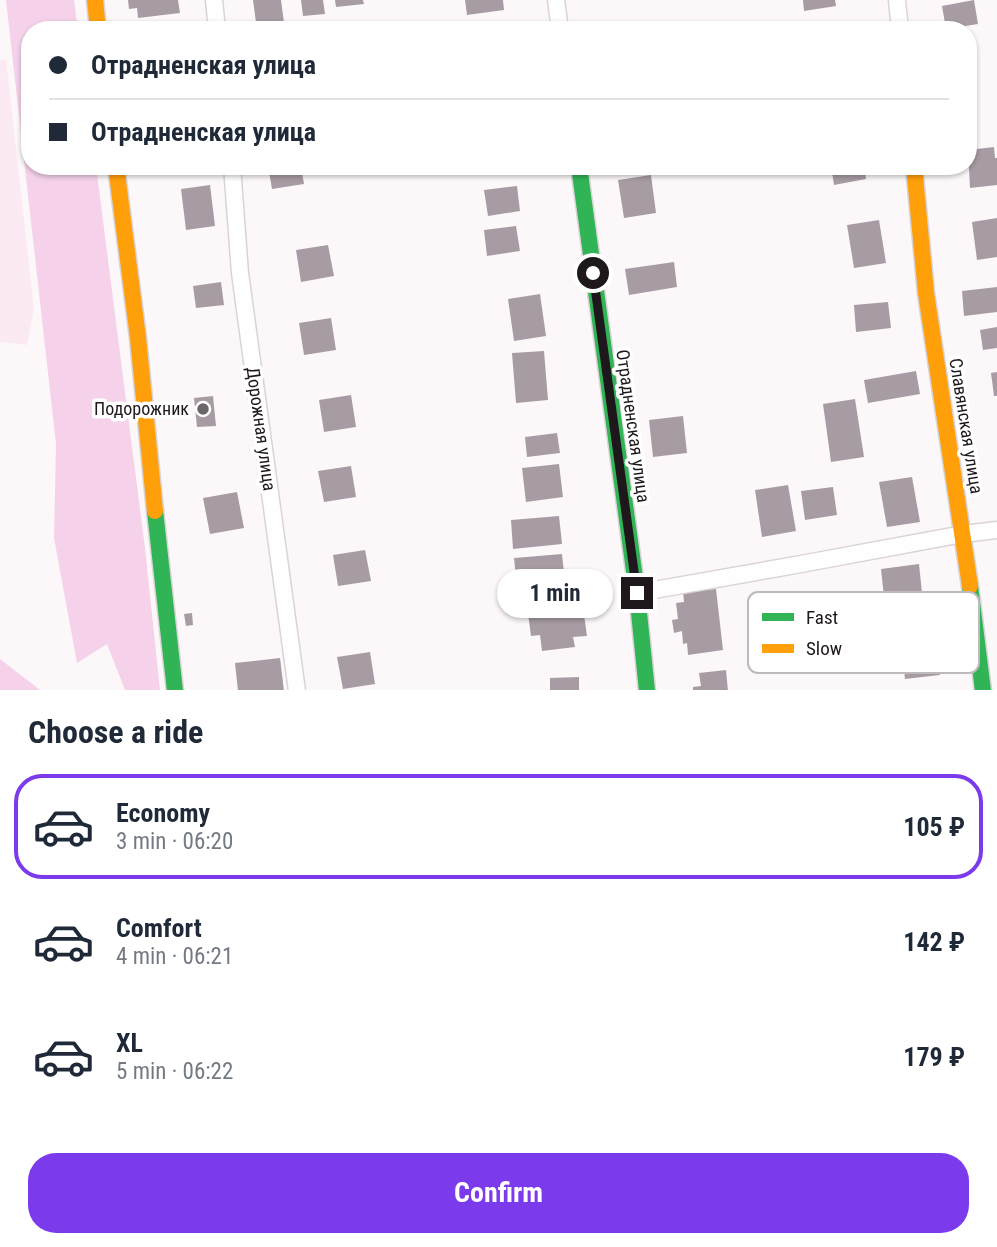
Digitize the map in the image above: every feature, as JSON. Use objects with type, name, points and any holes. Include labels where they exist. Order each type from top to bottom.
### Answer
[{"type":"street","points":[[95,0],[98,21]]},
{"type":"street","points":[[214,0],[216,21]]},
{"type":"street","points":[[556,0],[559,21]]},
{"type":"street","points":[[897,0],[899,21]]},
{"type":"street","points":[[117,175],[138,338],[175,690]]},
{"type":"street","name":"Дорожная улица","points":[[233,175],[240,273],[297,690]]},
{"type":"street","name":"Отрадненская улица","points":[[580,175],[637,593],[647,690]]},
{"type":"street","name":"Славянская улица","points":[[915,175],[926,293],[970,592]]},
{"type":"street","points":[[637,593],[997,530]]},
{"type":"street","name":"Славянская улица","points":[[979,660],[983,690]]},
{"type":"shaded area","points":[[6,0],[74,0],[77,21],[21,21],[21,133]]},
{"type":"shaded area","points":[[6,59],[34,309],[27,345],[0,342],[0,60]]},
{"type":"shaded area","points":[[26,175],[97,175],[145,548],[160,690],[125,690],[107,644],[77,663],[54,538],[56,444]]},
{"type":"shaded area","points":[[0,659],[40,690],[0,690]]},
{"type":"building","points":[[128,0],[178,0],[180,13],[138,18],[137,8],[129,9]]},
{"type":"building","points":[[253,0],[281,0],[284,21],[256,21]]},
{"type":"building","points":[[301,0],[323,0],[325,14],[303,16]]},
{"type":"building","points":[[335,0],[363,0],[364,4],[336,7]]},
{"type":"building","points":[[465,0],[503,0],[504,10],[467,15]]},
{"type":"building","points":[[803,0],[835,0],[836,6],[804,11]]},
{"type":"building","points":[[974,0],[978,24],[977,21],[945,21],[942,6]]},
{"type":"building","points":[[994,147],[997,158],[997,185],[970,188],[969,175],[977,175],[977,149]]},
{"type":"building","points":[[270,175],[302,175],[304,184],[272,189]]},
{"type":"building","points":[[651,175],[656,213],[624,218],[618,180]]},
{"type":"building","points":[[832,175],[865,175],[866,179],[834,185]]},
{"type":"building","points":[[210,185],[215,226],[186,230],[181,189]]},
{"type":"building","points":[[517,186],[520,211],[488,216],[484,190]]},
{"type":"building","points":[[997,218],[997,257],[977,260],[972,222]]},
{"type":"building","points":[[879,220],[886,263],[854,268],[847,225]]},
{"type":"building","points":[[516,226],[520,251],[487,256],[484,230]]},
{"type":"building","points":[[328,245],[334,276],[301,282],[296,250]]},
{"type":"building","points":[[674,262],[677,287],[629,295],[625,269]]},
{"type":"building","points":[[221,282],[224,305],[196,308],[193,286]]},
{"type":"building","points":[[997,287],[997,312],[964,316],[962,291]]},
{"type":"building","points":[[540,294],[546,336],[514,341],[508,299]]},
{"type":"building","points":[[888,302],[891,328],[856,332],[854,305]]},
{"type":"building","points":[[331,318],[336,350],[304,355],[299,323]]},
{"type":"building","points":[[997,327],[997,348],[983,350],[980,330]]},
{"type":"building","points":[[544,351],[548,400],[516,403],[512,353]]},
{"type":"building","points":[[916,371],[920,394],[868,403],[864,380]]},
{"type":"building","points":[[997,372],[997,396],[994,396],[991,373]]},
{"type":"building","points":[[351,395],[356,427],[324,432],[319,400]]},
{"type":"building","points":[[213,396],[216,426],[197,427],[194,398]]},
{"type":"building","points":[[855,399],[864,457],[831,462],[823,404]]},
{"type":"building","points":[[683,416],[687,453],[653,457],[649,420]]},
{"type":"building","points":[[557,433],[560,453],[527,457],[525,437]]},
{"type":"building","points":[[559,464],[563,497],[526,502],[522,468]]},
{"type":"building","points":[[351,466],[356,497],[324,502],[318,471]]},
{"type":"building","points":[[912,477],[920,522],[887,527],[879,482]]},
{"type":"building","points":[[788,485],[796,531],[762,537],[755,490]]},
{"type":"building","points":[[833,487],[837,515],[805,520],[801,491]]},
{"type":"building","points":[[237,492],[244,528],[210,534],[203,498]]},
{"type":"building","points":[[559,516],[562,544],[513,549],[511,520]]},
{"type":"building","points":[[365,550],[371,581],[338,586],[333,555]]},
{"type":"building","points":[[562,554],[565,582],[517,587],[514,558]]},
{"type":"building","points":[[919,564],[922,592],[883,592],[881,569]]},
{"type":"building","points":[[716,589],[723,650],[688,655],[687,643],[683,644],[682,631],[674,633],[672,620],[678,619],[676,603],[684,602],[683,592]]},
{"type":"building","points":[[582,600],[587,636],[573,637],[575,647],[542,651],[540,635],[531,636],[527,606]]},
{"type":"building","points":[[192,613],[193,625],[186,626],[184,614]]},
{"type":"building","points":[[370,652],[375,684],[343,689],[337,657]]},
{"type":"building","points":[[280,658],[284,690],[238,690],[235,663]]},
{"type":"building","points":[[726,670],[728,690],[693,690],[693,687],[701,686],[699,673]]},
{"type":"building","points":[[904,673],[940,673],[940,675],[905,679]]},
{"type":"building","points":[[579,677],[579,690],[550,690],[550,678]]},
{"type":"traffic: fast","points":[[580,175],[637,593],[647,690]]},
{"type":"traffic: fast","points":[[155,511],[175,690]]},
{"type":"traffic: fast","points":[[970,586],[971,592]]},
{"type":"traffic: fast","points":[[979,659],[983,690]]},
{"type":"traffic: slow","points":[[95,0],[97,21]]},
{"type":"traffic: slow","points":[[117,175],[138,338],[155,511]]},
{"type":"traffic: slow","points":[[915,175],[926,293],[970,586]]},
{"type":"place","name":"Подорожник","points":[[203,409]]},
{"type":"route","points":[[593,273],[637,593]]}]
